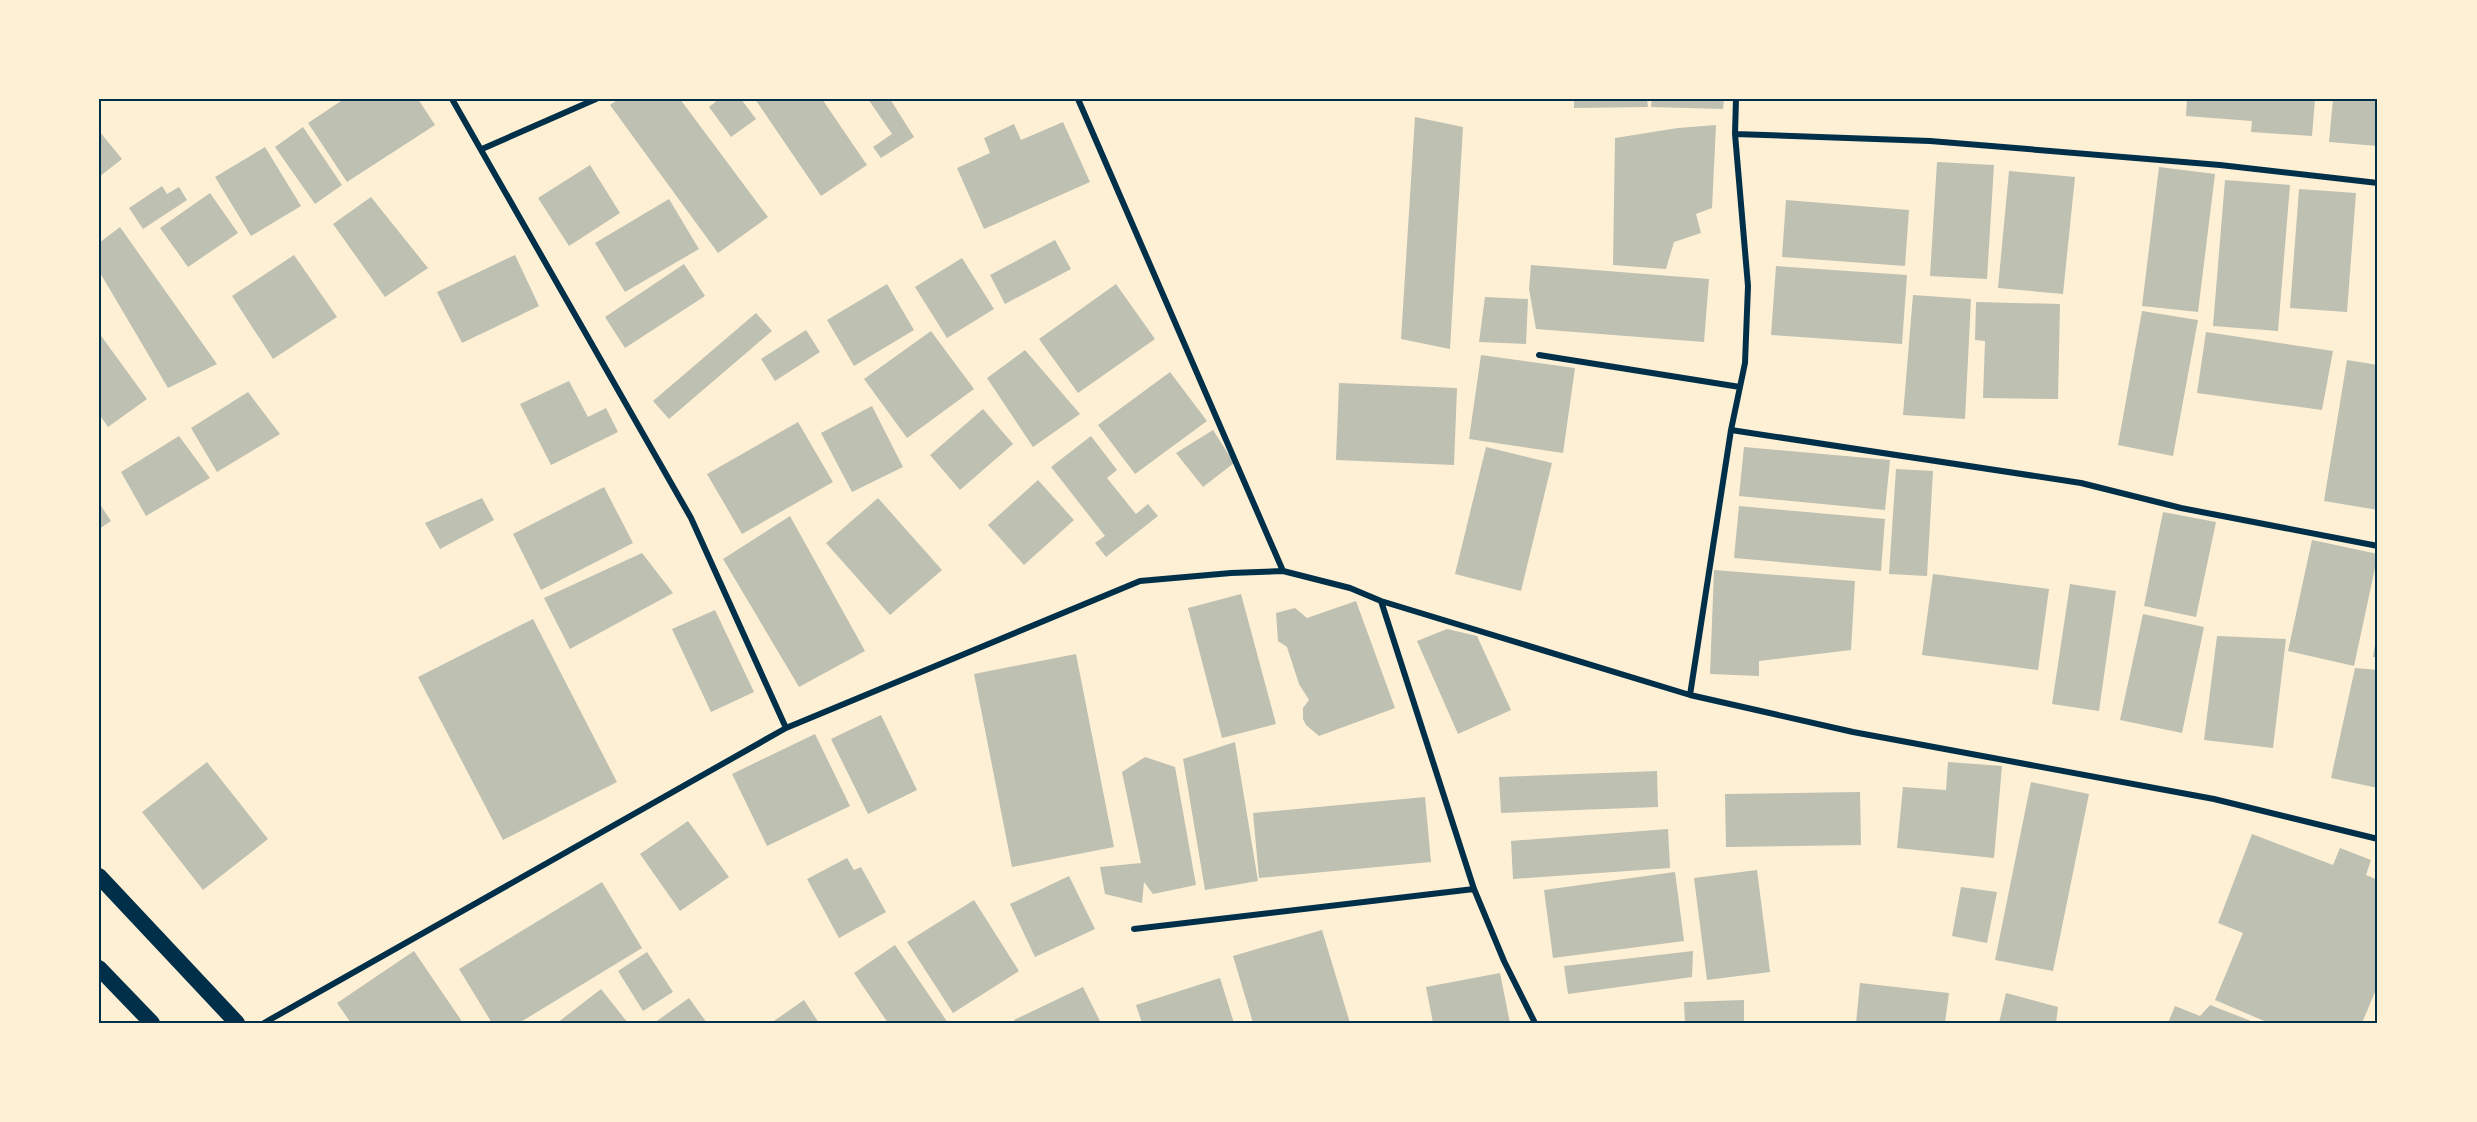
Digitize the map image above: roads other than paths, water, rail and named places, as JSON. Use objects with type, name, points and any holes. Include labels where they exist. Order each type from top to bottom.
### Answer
[{"type":"highway","points":[[99,876],[237,1023]]},
{"type":"highway","points":[[99,968],[152,1023]]},
{"type":"street","points":[[452,99],[691,518],[786,728]]},
{"type":"street","points":[[482,149],[596,99]]},
{"type":"street","points":[[1078,99],[1282,571]]},
{"type":"street","points":[[1690,695],[1731,430],[1745,363],[1748,286],[1735,134],[1736,99]]},
{"type":"street","points":[[1735,134],[1930,141],[2220,165],[2378,183]]},
{"type":"street","points":[[1539,355],[1740,387]]},
{"type":"street","points":[[1731,430],[2081,483],[2181,508],[2378,546]]},
{"type":"street","points":[[264,1023],[786,728],[1140,581],[1231,573],[1282,571],[1350,588],[1381,601],[1690,695],[1852,732],[2214,799],[2378,839]]},
{"type":"street","points":[[1381,601],[1474,889],[1504,961],[1535,1023]]},
{"type":"street","points":[[1134,929],[1474,889]]}]
